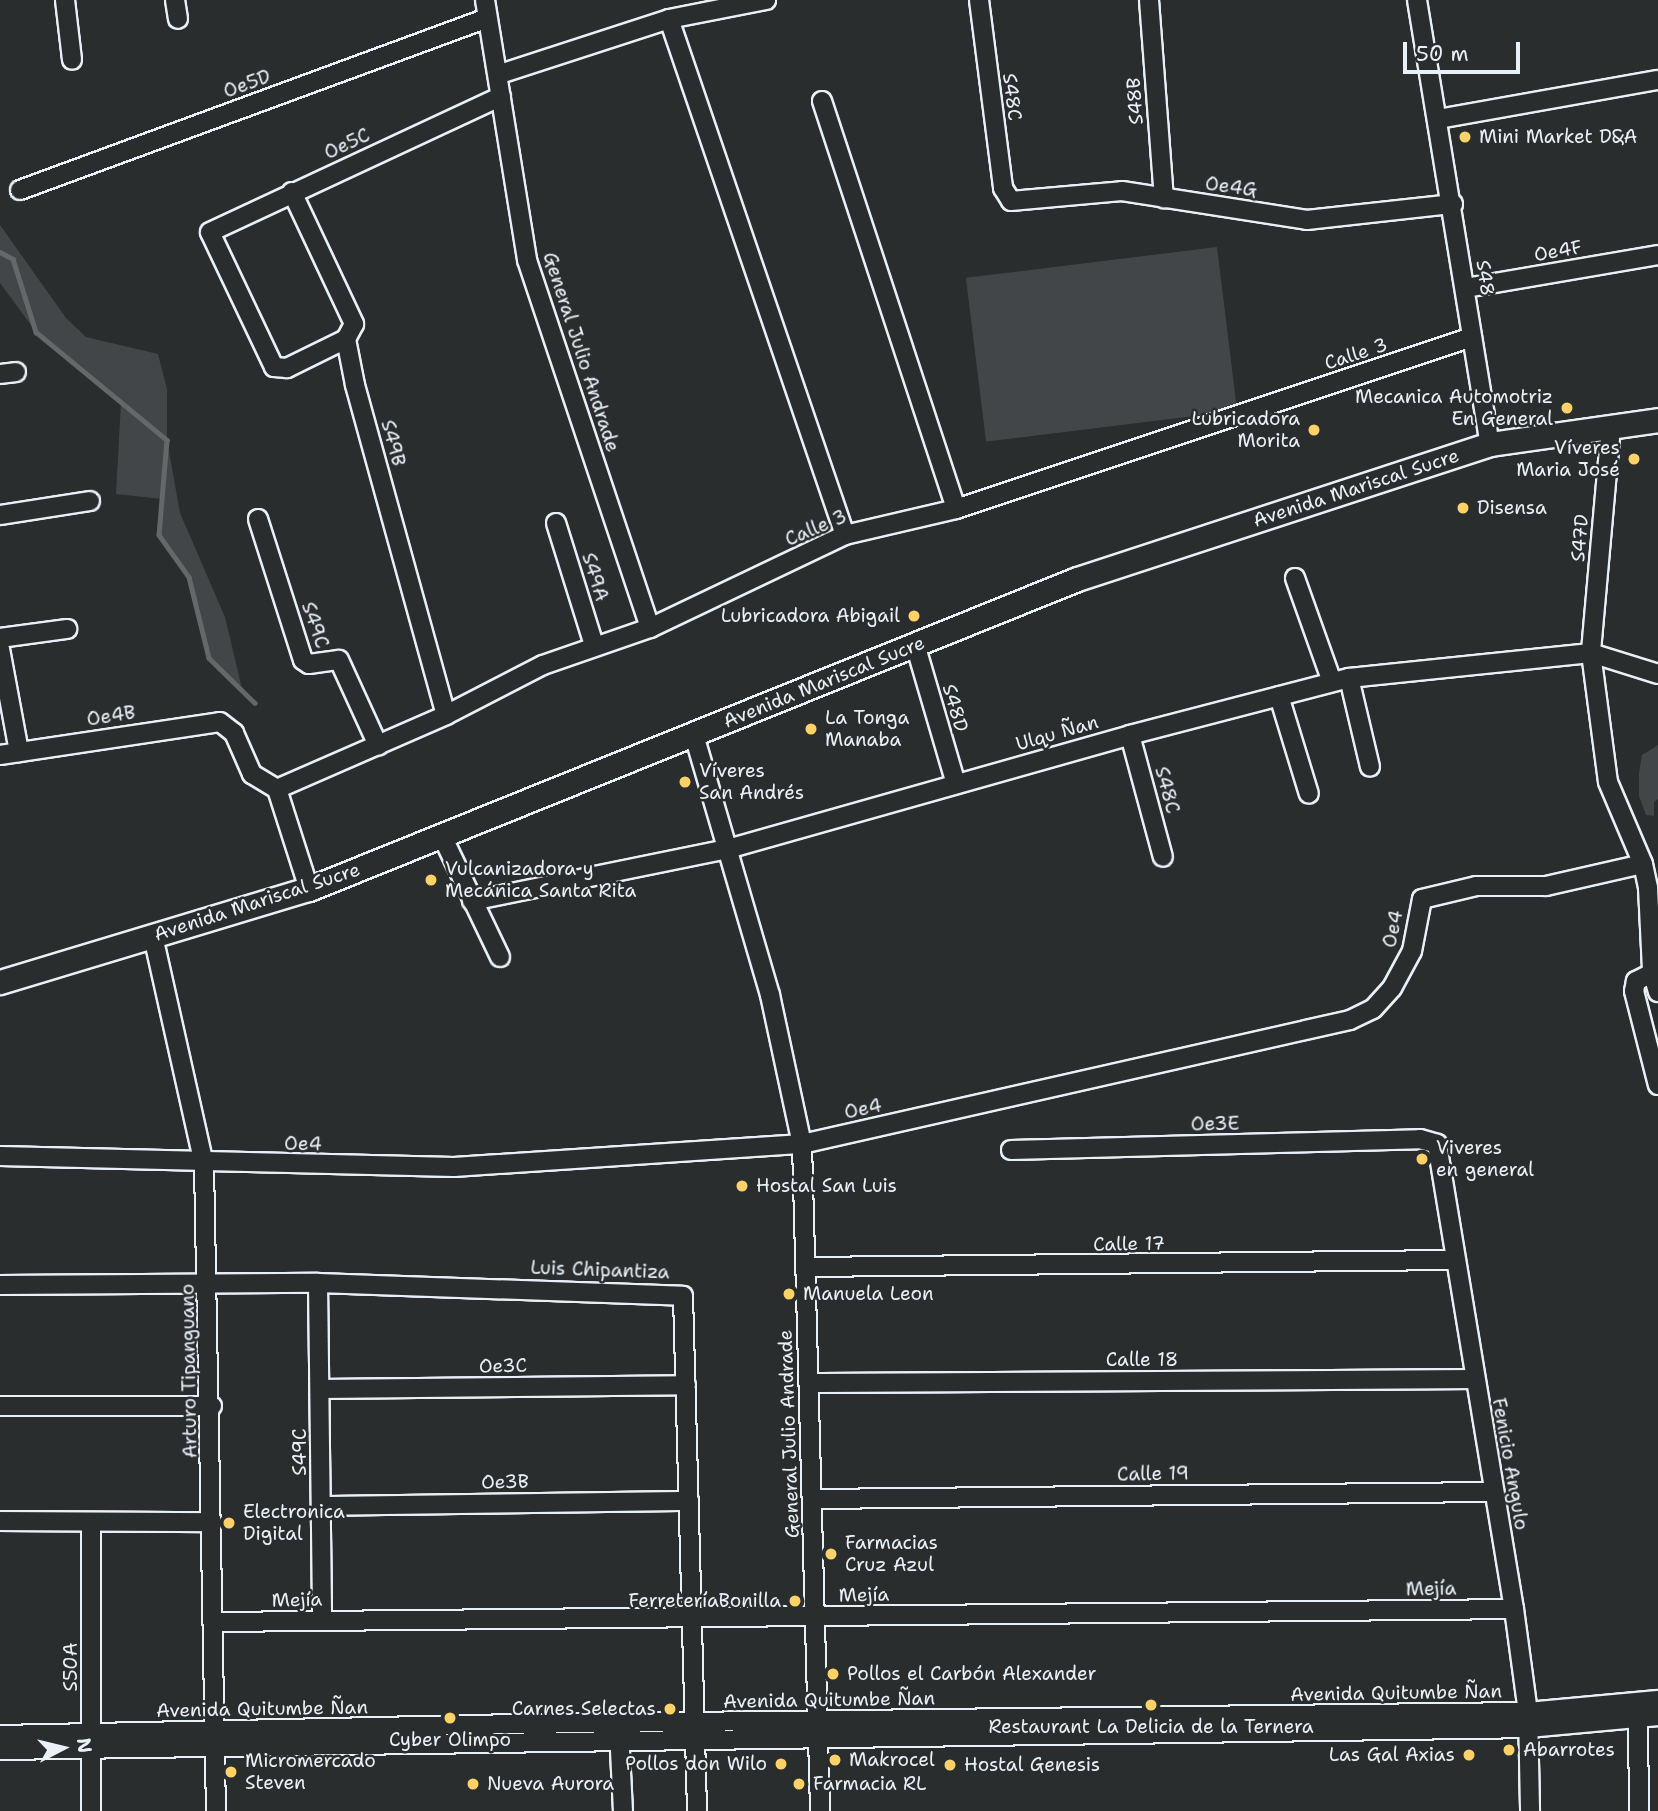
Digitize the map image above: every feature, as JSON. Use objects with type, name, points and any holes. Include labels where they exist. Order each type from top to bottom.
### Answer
[{"type":"main road","name":"Avenida Mariscal Sucre","points":[[0,982],[309,890],[1077,579],[1490,444],[1658,420]]},
{"type":"street","points":[[65,0],[72,60]]},
{"type":"street","points":[[175,0],[178,19]]},
{"type":"street","points":[[500,74],[669,19],[766,0]]},
{"type":"street","name":"S48C","points":[[978,0],[1007,198]]},
{"type":"street","name":"S48B","points":[[1149,0],[1164,198]]},
{"type":"street","name":"S48","points":[[1417,0],[1490,444]]},
{"type":"street","name":"General Julio Andrade","points":[[486,9],[500,74],[501,96],[527,260],[650,628]]},
{"type":"street","name":"Oe5D","points":[[20,190],[486,9]]},
{"type":"street","points":[[669,19],[845,535]]},
{"type":"street","points":[[1438,119],[1658,80]]},
{"type":"street","name":"Oe5C","points":[[346,339],[281,369],[274,367],[210,232],[501,96]]},
{"type":"street","points":[[822,101],[956,509]]},
{"type":"street","name":"Oe4G","points":[[1007,198],[1021,204],[1089,191],[1122,191],[1307,220],[1452,204]]},
{"type":"street","name":"S49B","points":[[292,192],[352,316],[353,331],[346,339],[355,385],[446,715]]},
{"type":"street","name":"Oe4F","points":[[1465,288],[1658,255]]},
{"type":"street","name":"Calle 3","points":[[277,789],[446,715],[594,645],[650,628],[845,535],[956,509],[1472,337]]},
{"type":"street","name":"S47D","points":[[1611,427],[1591,653],[1608,782],[1643,864],[1655,970]]},
{"type":"street","points":[[0,515],[90,501]]},
{"type":"street","name":"S49C","points":[[258,519],[303,660],[309,664],[339,660],[378,744]]},
{"type":"street","name":"S49A","points":[[556,523],[594,645]]},
{"type":"street","points":[[1295,578],[1341,680],[1370,767]]},
{"type":"street","points":[[0,638],[66,629]]},
{"type":"street","name":"S48D","points":[[915,644],[956,784]]},
{"type":"street","points":[[0,649],[19,752]]},
{"type":"street","name":"Ulqu Ñan","points":[[472,901],[728,849],[1130,734],[1341,680],[1591,653],[1658,674]]},
{"type":"street","points":[[1279,696],[1309,794]]},
{"type":"street","name":"Oe4B","points":[[0,755],[211,721],[228,727],[252,774],[277,789]]},
{"type":"street","name":"S48C","points":[[1130,734],[1163,857]]},
{"type":"street","name":"General Julio Andrade","points":[[694,735],[770,995],[802,1144],[820,1811]]},
{"type":"street","points":[[277,789],[309,890]]},
{"type":"street","points":[[443,838],[500,957]]},
{"type":"street","name":"Oe4","points":[[0,1156],[204,1164],[454,1167],[802,1144],[1350,1020],[1373,1009],[1398,979],[1412,951],[1422,899],[1476,886],[1546,886],[1643,864]]},
{"type":"street","name":"Arturo Tipanguano","points":[[153,936],[204,1164],[212,1406],[216,1811]]},
{"type":"street","points":[[1658,992],[1655,970],[1636,981],[1634,991],[1658,1085]]},
{"type":"street","name":"Oe3E","points":[[1011,1150],[1420,1139]]},
{"type":"street","name":"Fenicio Angulo","points":[[1420,1139],[1437,1144],[1453,1260],[1514,1609],[1528,1720],[1530,1811]]},
{"type":"street","name":"Calle 17","points":[[806,1267],[1453,1260]]},
{"type":"street","name":"S49C","points":[[318,1283],[322,1620]]},
{"type":"street","name":"Luis Chipantiza","points":[[0,1285],[318,1283],[674,1292],[683,1296],[686,1305],[697,1811]]},
{"type":"street","name":"Calle 18","points":[[809,1383],[1475,1378]]},
{"type":"street","name":"Oe3C","points":[[320,1389],[686,1385]]},
{"type":"street","points":[[0,1406],[212,1406]]},
{"type":"street","name":"Calle 19","points":[[813,1499],[1493,1492]]},
{"type":"street","name":"Oe3B","points":[[321,1506],[689,1501]]},
{"type":"street","points":[[0,1521],[212,1522]]},
{"type":"street","name":"S50A","points":[[91,1523],[91,1811]]},
{"type":"street","name":"Mejía","points":[[214,1622],[1514,1609]]},
{"type":"street","name":"Avenida Quitumbe Ñan","points":[[1528,1720],[1658,1700]]},
{"type":"street","name":"Avenida Quitumbe Ñan","points":[[0,1751],[92,1742],[1658,1716]]},
{"type":"street","points":[[1638,1718],[1639,1811]]},
{"type":"street","points":[[619,1732],[623,1811]]},
{"type":"street","name":"Avenida Quitumbe Ñan","points":[[0,1735],[92,1742]]},
{"type":"shaded area","points":[[0,225],[66,318],[86,337],[158,354],[167,389],[167,440],[180,513],[225,617],[243,693],[209,658],[189,577],[159,535],[162,499],[116,494],[121,402],[36,332],[0,283]]},
{"type":"shaded area","points":[[1217,247],[1237,411],[986,442],[966,278]]},
{"type":"shaded area","points":[[1658,745],[1658,799],[1654,802],[1654,816],[1646,815],[1639,796],[1639,773],[1642,755]]},
{"type":"waterway","points":[[0,252],[13,259],[36,332],[167,440],[159,535],[189,577],[209,658],[255,703]]},
{"type":"place","name":"Mini Market D&A","points":[[1465,137]]},
{"type":"place","name":"Mecanica Automotriz En General","points":[[1567,408]]},
{"type":"place","name":"Lubricadora Morita","points":[[1314,430]]},
{"type":"place","name":"Víveres Maria José","points":[[1634,459]]},
{"type":"place","name":"Disensa","points":[[1463,508]]},
{"type":"place","name":"Lubricadora Abigail","points":[[914,616]]},
{"type":"place","name":"La Tonga Manaba","points":[[811,729]]},
{"type":"place","name":"Víveres San Andrés","points":[[685,782]]},
{"type":"place","name":"Vulcanizadora y Mecánica Santa Rita","points":[[431,880]]},
{"type":"place","name":"Viveres en general","points":[[1422,1159]]},
{"type":"place","name":"Hostal San Luis","points":[[742,1186]]},
{"type":"place","name":"Manuela Leon","points":[[789,1294]]},
{"type":"place","name":"Electronica Digital","points":[[229,1523]]},
{"type":"place","name":"Farmacias Cruz Azul","points":[[831,1554]]},
{"type":"place","name":"FerreteríaBonilla","points":[[795,1601]]},
{"type":"place","name":"Pollos el Carbón Alexander","points":[[833,1674]]},
{"type":"place","name":"Restaurant La Delicia de la Ternera","points":[[1151,1705]]},
{"type":"place","name":"Carnes Selectas","points":[[670,1709]]},
{"type":"place","name":"Cyber Olimpo","points":[[450,1718]]},
{"type":"place","name":"Abarrotes","points":[[1509,1750]]},
{"type":"place","name":"Las Gal Axias","points":[[1469,1755]]},
{"type":"place","name":"Makrocel","points":[[835,1760]]},
{"type":"place","name":"Pollos don Wilo","points":[[781,1764]]},
{"type":"place","name":"Hostal Genesis","points":[[950,1765]]},
{"type":"place","name":"Micromercado Steven","points":[[231,1772]]},
{"type":"place","name":"Nueva Aurora","points":[[473,1784]]},
{"type":"place","name":"Farmacia RL","points":[[799,1784]]}]
